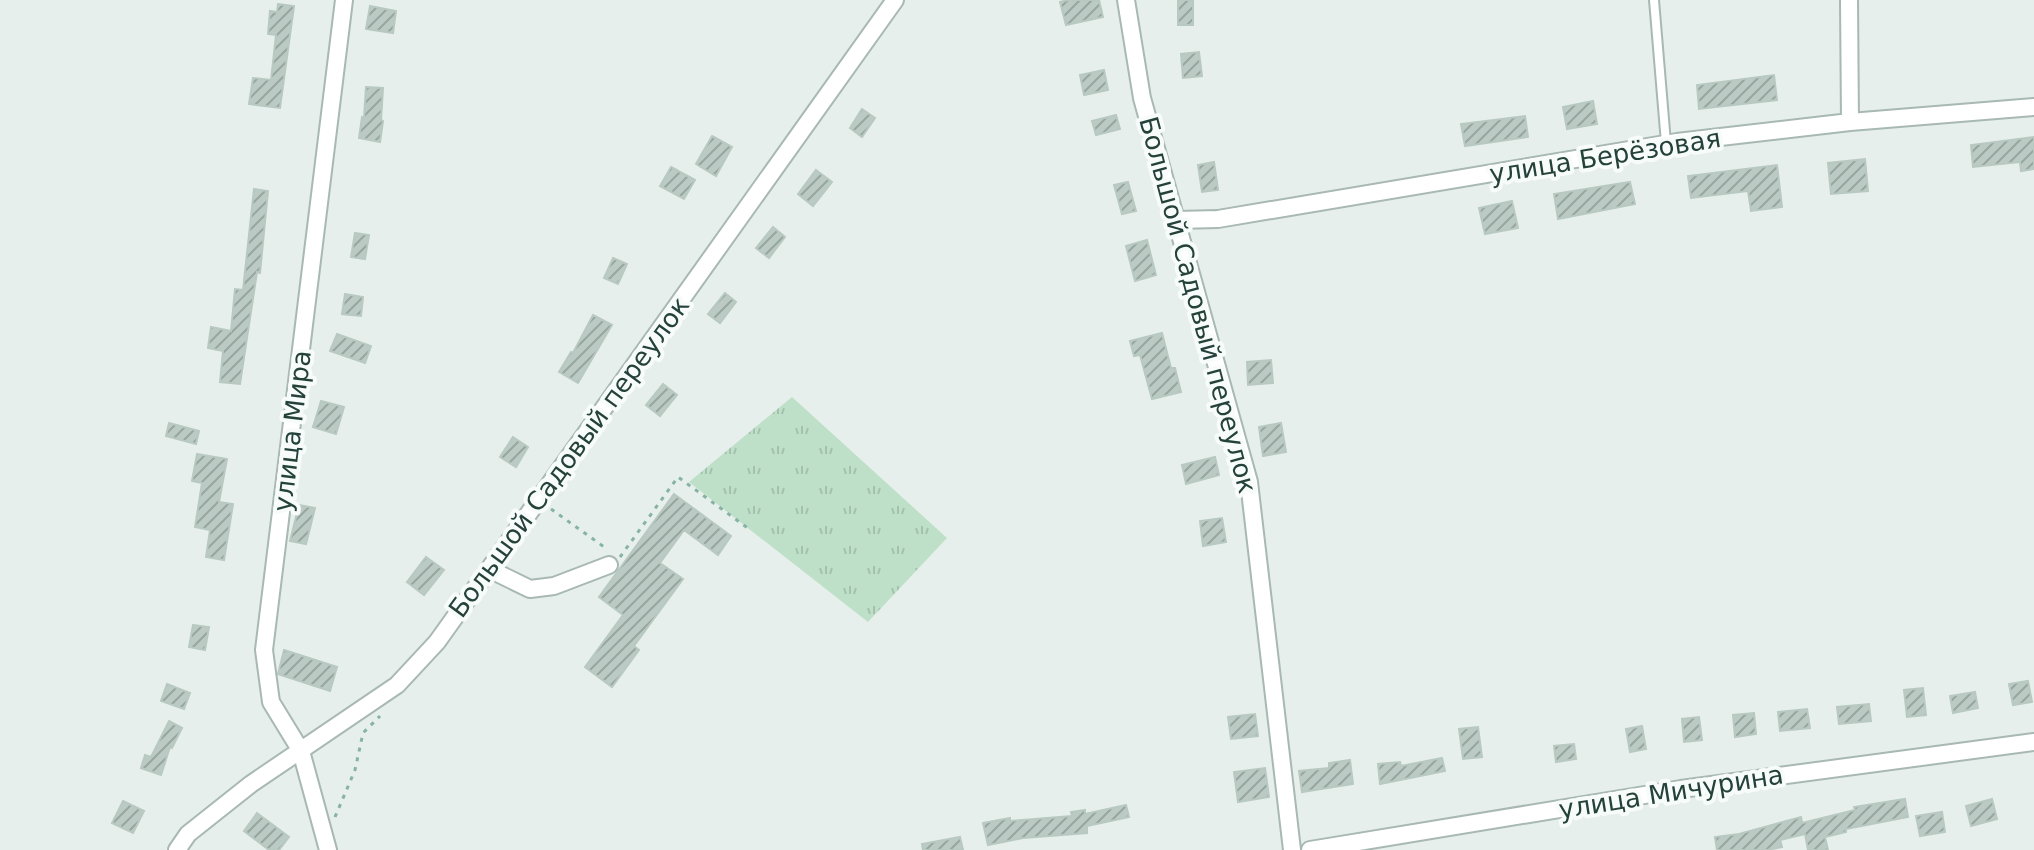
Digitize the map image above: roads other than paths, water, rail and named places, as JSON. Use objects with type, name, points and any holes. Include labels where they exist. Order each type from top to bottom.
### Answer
[{"type":"street","name":"улица Мира","points":[[328,850],[301,751],[271,702],[264,650],[344,0]]},
{"type":"street","name":"Большой Садовый переулок","points":[[177,850],[188,834],[260,777],[397,685],[437,642],[895,0]]},
{"type":"street","name":"Большой Садовый переулок","points":[[1126,0],[1142,98],[1249,482],[1292,850]]},
{"type":"street","points":[[1849,0],[1850,122]]},
{"type":"street","name":"улица Берёзовая","points":[[1177,220],[1232,217],[1666,144],[1850,122],[2034,107]]},
{"type":"street","points":[[489,569],[530,589],[554,586],[612,557]]},
{"type":"street","name":"улица Мичурина","points":[[1310,850],[1681,789],[2034,742]]},
{"type":"lane","points":[[1654,0],[1666,144]]}]
